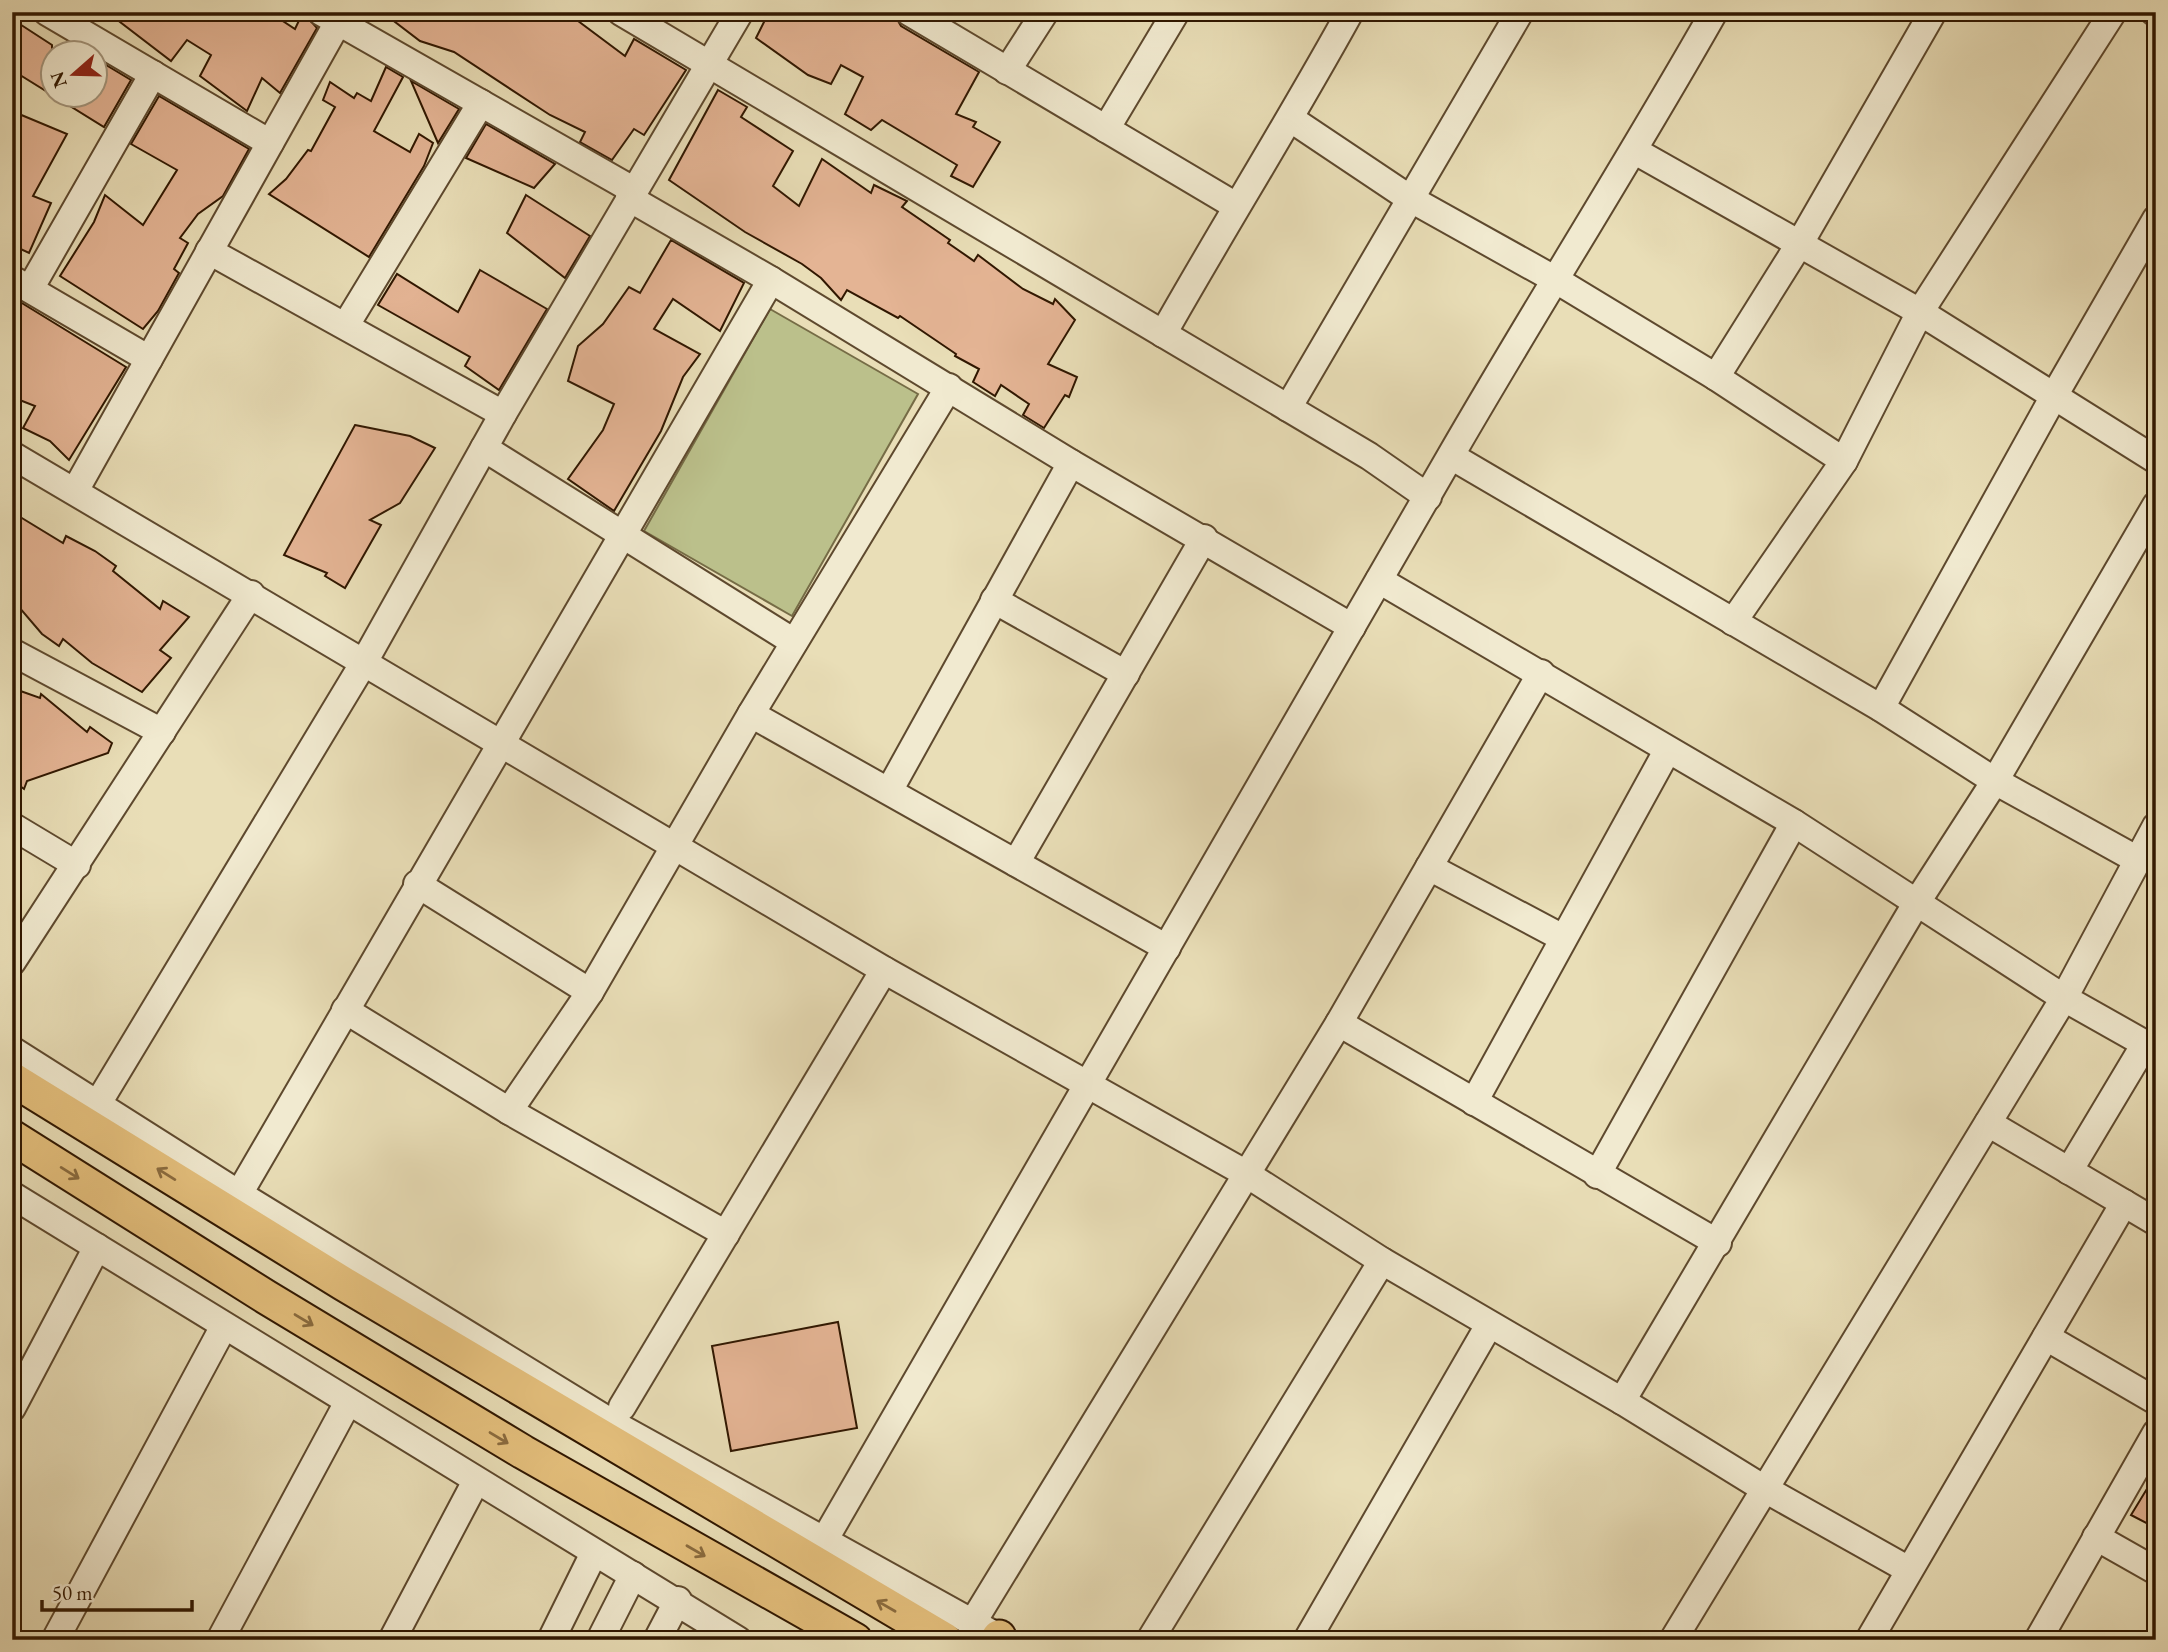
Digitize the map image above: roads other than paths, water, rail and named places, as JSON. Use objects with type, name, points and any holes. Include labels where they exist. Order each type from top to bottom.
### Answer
[{"type":"main road","points":[[12,1079],[291,1251],[347,1273],[983,1636]]},
{"type":"main road","points":[[12,1137],[266,1297],[523,1452],[855,1640]]},
{"type":"main road","points":[[266,1297],[291,1251]]},
{"type":"street","points":[[47,12],[270,143]]},
{"type":"street","points":[[621,12],[1369,456],[1428,497]]},
{"type":"street","points":[[97,1105],[363,664],[503,414],[740,12]]},
{"type":"street","points":[[1007,71],[1045,12]]},
{"type":"street","points":[[1105,129],[1176,12]]},
{"type":"street","points":[[1163,334],[1236,206],[1291,119],[1350,12]]},
{"type":"street","points":[[1288,408],[1520,12]]},
{"type":"street","points":[[825,1539],[1090,1085],[1451,456],[1635,151],[1714,12]]},
{"type":"street","points":[[1716,377],[1800,243],[1933,12]]},
{"type":"street","points":[[1733,622],[1844,461],[1920,312],[2113,12]]},
{"type":"street","points":[[920,15],[1007,71],[1236,206]]},
{"type":"street","points":[[75,491],[270,143],[330,17],[481,103],[1071,463],[1204,538],[1352,627]]},
{"type":"street","points":[[149,359],[21,284],[153,74]]},
{"type":"street","points":[[346,325],[481,103]]},
{"type":"street","points":[[1291,119],[1409,198],[1556,280],[1716,377],[1844,461]]},
{"type":"street","points":[[1635,151],[1920,312],[2156,460]]},
{"type":"street","points":[[1881,708],[2053,396],[2156,219]]},
{"type":"street","points":[[209,251],[503,414]]},
{"type":"street","points":[[239,1194],[417,884],[771,280]]},
{"type":"street","points":[[509,1111],[590,992],[751,714],[949,387]]},
{"type":"street","points":[[484,448],[794,642]]},
{"type":"street","points":[[12,454],[884,970],[1245,1172],[1382,1261],[1622,1401],[1763,1488],[1909,1570]]},
{"type":"street","points":[[1451,456],[1881,708],[1995,781],[2148,845],[2064,999],[1763,1488],[1673,1640]]},
{"type":"street","points":[[889,791],[1071,463]]},
{"type":"street","points":[[1622,1401],[1718,1243],[1917,902],[1995,781],[2156,505]]},
{"type":"street","points":[[1016,863],[1204,538]]},
{"type":"street","points":[[1379,580],[1794,823],[2064,999],[2150,1047],[2069,1171]]},
{"type":"street","points":[[12,962],[251,594]]},
{"type":"street","points":[[994,600],[1125,674]]},
{"type":"street","points":[[12,652],[162,732]]},
{"type":"street","points":[[12,1050],[239,1194],[347,1273],[614,1424],[825,1539],[983,1636],[1245,1172],[1339,1023],[1541,673]]},
{"type":"street","points":[[751,714],[1167,948]]},
{"type":"street","points":[[1474,1102],[1667,751]]},
{"type":"street","points":[[1597,1175],[1794,823]]},
{"type":"street","points":[[12,826],[77,865]]},
{"type":"street","points":[[1429,867],[1563,938]]},
{"type":"street","points":[[417,884],[590,992]]},
{"type":"street","points":[[622,1406],[884,970]]},
{"type":"street","points":[[345,1010],[509,1111],[726,1234]]},
{"type":"street","points":[[1339,1023],[1718,1243]]},
{"type":"street","points":[[1988,1123],[2156,1222]]},
{"type":"street","points":[[12,1195],[594,1553],[678,1600],[738,1640]]},
{"type":"street","points":[[1869,1640],[2124,1203]]},
{"type":"street","points":[[12,1408],[97,1247]]},
{"type":"street","points":[[1150,1640],[1382,1261]]},
{"type":"street","points":[[1307,1640],[1489,1325]]},
{"type":"street","points":[[55,1640],[224,1326]]},
{"type":"street","points":[[2046,1337],[2156,1401]]},
{"type":"street","points":[[219,1640],[348,1402]]},
{"type":"street","points":[[2038,1640],[2156,1433]]},
{"type":"street","points":[[392,1640],[476,1481]]},
{"type":"street","points":[[2096,1537],[2156,1570]]},
{"type":"street","points":[[551,1640],[594,1553]]},
{"type":"street","points":[[600,1640],[634,1575]]},
{"type":"street","points":[[657,1640],[678,1600]]}]
